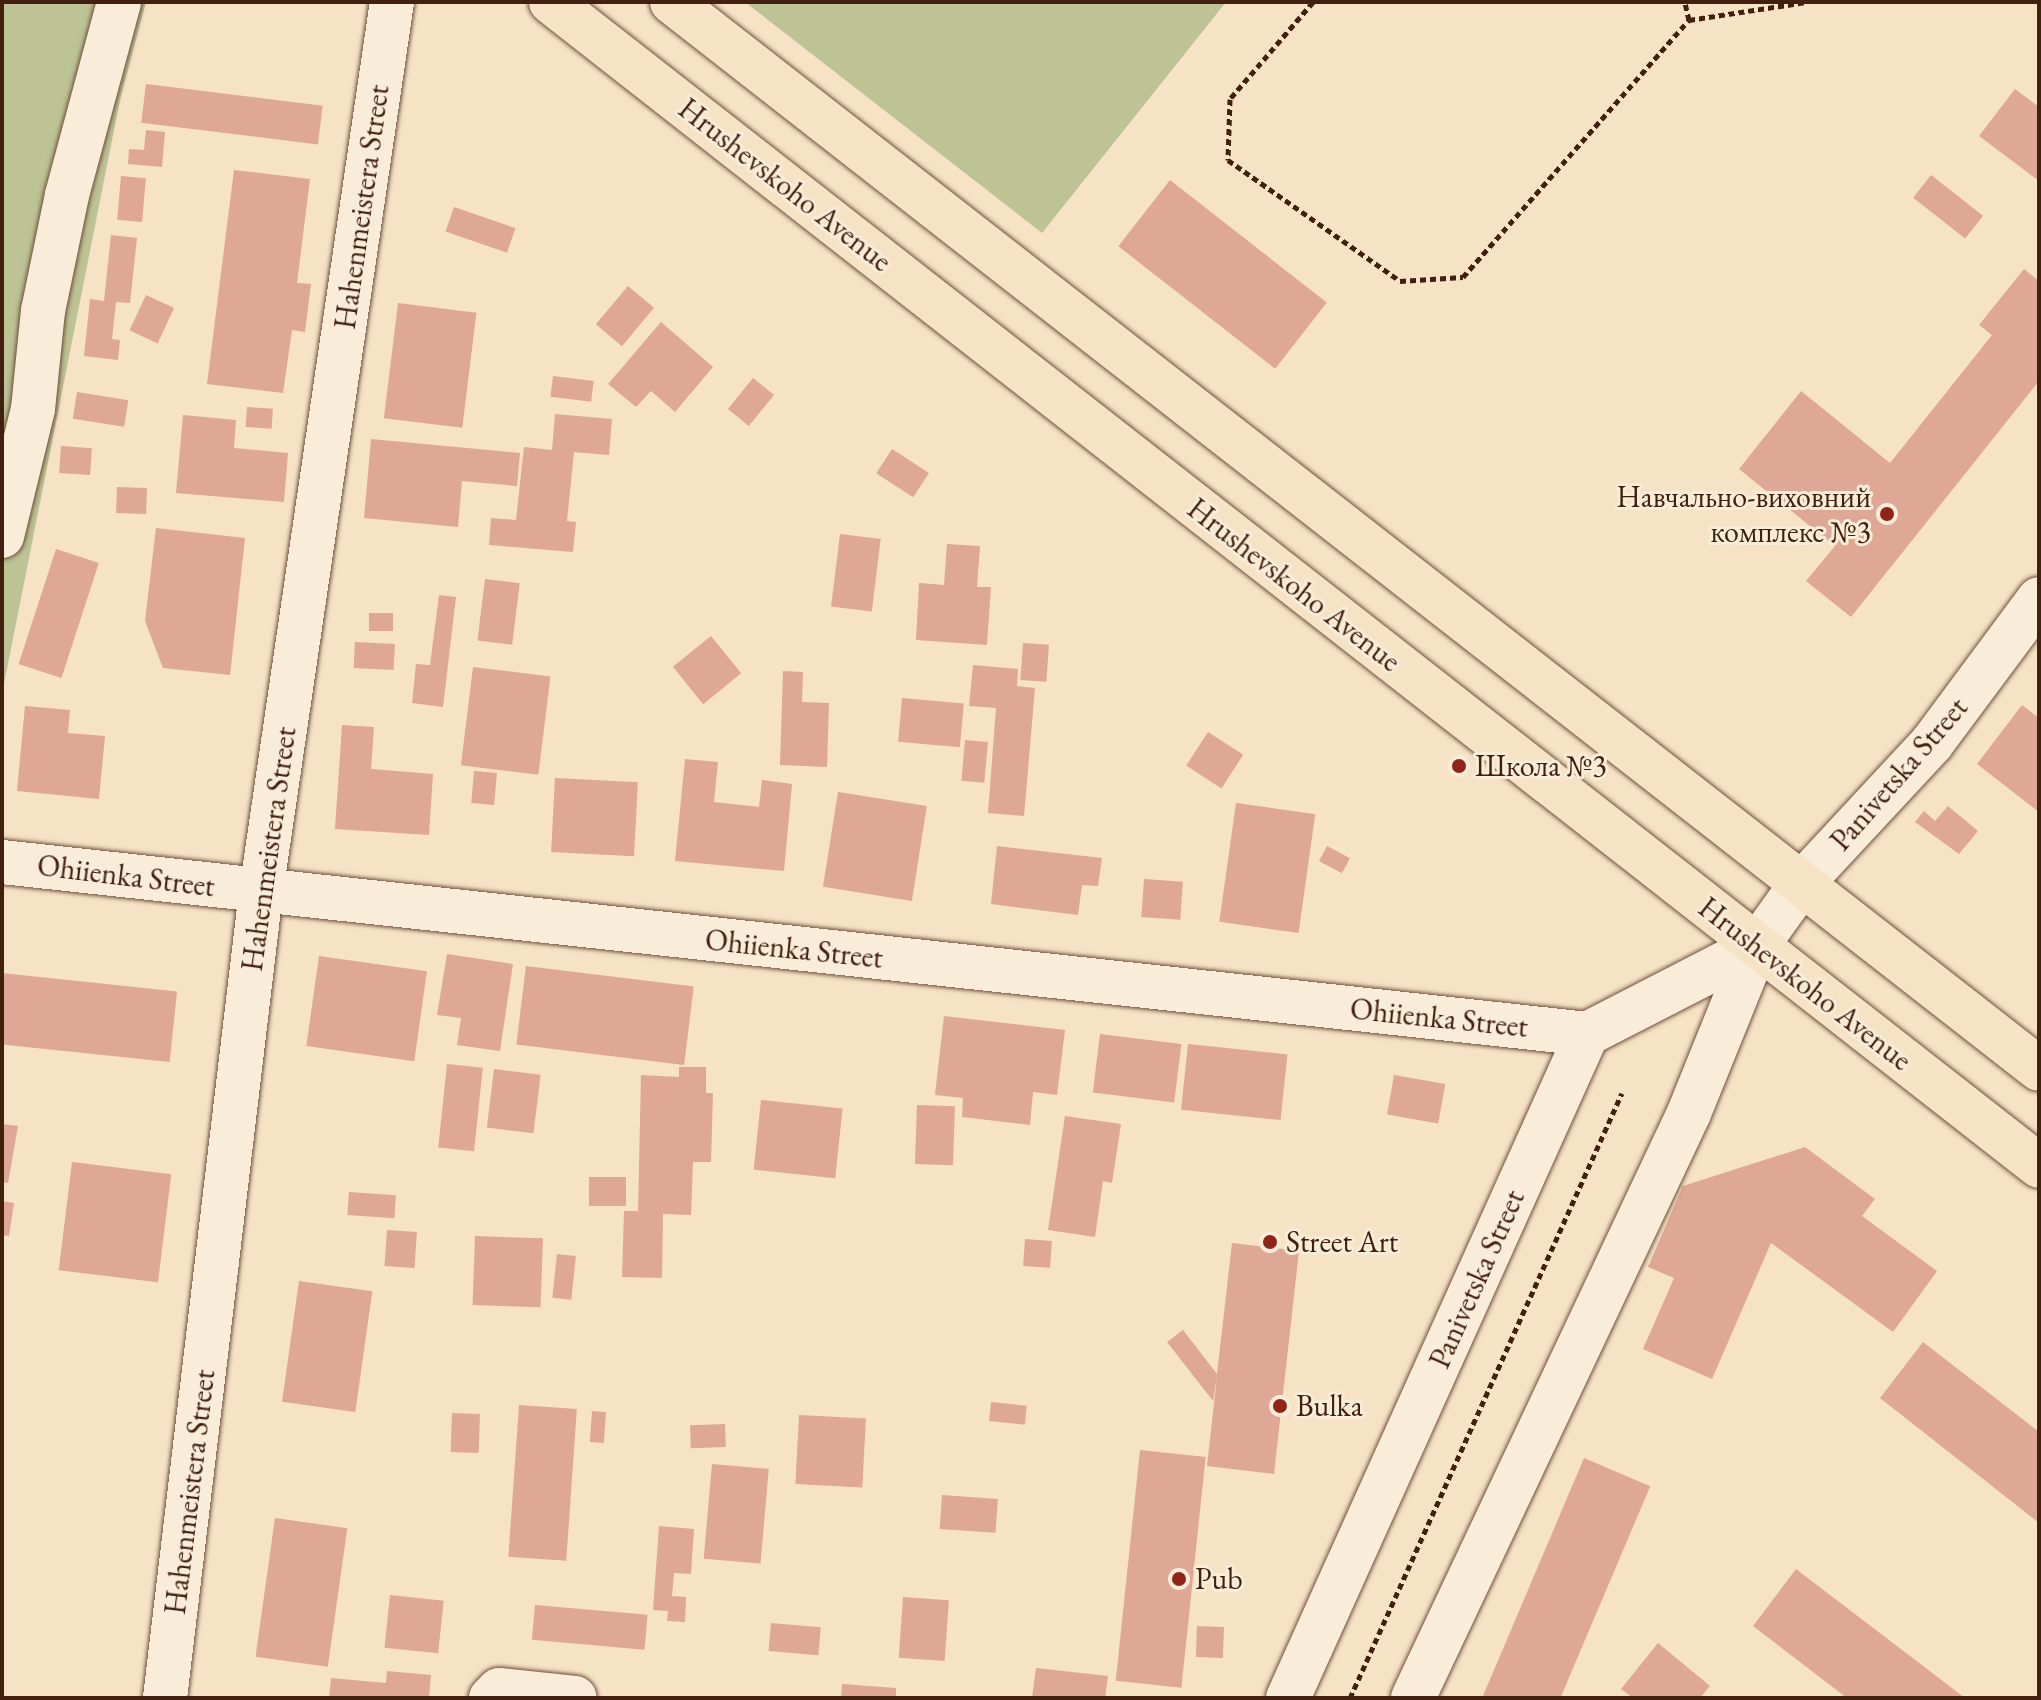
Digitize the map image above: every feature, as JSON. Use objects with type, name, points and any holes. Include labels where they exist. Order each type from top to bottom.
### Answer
[{"type":"main road","name":"Hrushevskoho Avenue","points":[[551,2],[2039,1166]]},
{"type":"main road","points":[[672,2],[2039,1069]]},
{"type":"street","points":[[2,536],[33,409],[43,311],[64,210],[99,61],[119,2]]},
{"type":"street","name":"Hahenmeistera Street","points":[[165,1698],[261,892],[392,2]]},
{"type":"street","name":"Panivetska Street","points":[[1413,1698],[1689,1113],[1756,947],[1802,883],[1932,743],[2039,599]]},
{"type":"street","name":"Ohiienka Street","points":[[2,862],[1587,1034]]},
{"type":"street","name":"Panivetska Street","points":[[1288,1698],[1587,1034],[1756,947]]},
{"type":"street","points":[[491,1698],[499,1690],[575,1698]]},
{"type":"path","points":[[1313,2],[1230,99],[1228,160],[1400,281],[1463,277],[1689,20],[1806,2]]},
{"type":"path","points":[[1685,2],[1689,20]]},
{"type":"path","points":[[1350,1698],[1622,1093]]},
{"type":"green space","points":[[2,2],[146,2],[120,100],[2,694]]},
{"type":"green space","points":[[745,2],[1226,2],[1042,233]]},
{"type":"building","points":[[146,84],[323,106],[318,144],[141,123]]},
{"type":"building","points":[[2015,89],[2039,107],[2039,181],[1979,136]]},
{"type":"building","points":[[146,130],[165,132],[162,167],[128,164],[129,149],[144,150]]},
{"type":"building","points":[[234,170],[310,179],[297,283],[311,284],[305,332],[292,330],[283,393],[207,384]]},
{"type":"building","points":[[1931,175],[1983,216],[1965,238],[1913,198]]},
{"type":"building","points":[[121,176],[146,178],[142,222],[117,220]]},
{"type":"building","points":[[1170,180],[1327,303],[1275,369],[1118,246]]},
{"type":"building","points":[[454,207],[515,228],[507,253],[446,232]]},
{"type":"building","points":[[111,235],[137,238],[130,303],[116,302],[112,339],[120,340],[118,360],[84,356],[90,299],[104,301]]},
{"type":"building","points":[[2024,269],[2039,281],[2039,381],[1851,617],[1806,581],[1835,546],[1739,469],[1801,391],[1890,463],[1992,335],[1979,325]]},
{"type":"building","points":[[628,286],[654,308],[622,346],[596,324]]},
{"type":"building","points":[[146,295],[174,308],[158,343],[130,330]]},
{"type":"building","points":[[398,303],[476,313],[462,428],[384,418]]},
{"type":"building","points":[[661,322],[713,367],[675,412],[651,391],[636,407],[608,384]]},
{"type":"building","points":[[553,376],[594,381],[591,402],[550,397]]},
{"type":"building","points":[[753,378],[774,395],[749,426],[728,409]]},
{"type":"building","points":[[77,392],[128,400],[124,427],[73,419]]},
{"type":"building","points":[[247,407],[273,409],[272,429],[246,427]]},
{"type":"building","points":[[555,414],[612,419],[609,455],[574,452],[567,521],[576,522],[573,552],[489,545],[491,518],[516,520],[524,447],[552,450]]},
{"type":"building","points":[[183,415],[236,420],[234,448],[288,453],[284,502],[176,493]]},
{"type":"building","points":[[371,439],[520,453],[517,486],[462,481],[458,527],[364,518]]},
{"type":"building","points":[[61,446],[92,448],[90,475],[59,473]]},
{"type":"building","points":[[892,449],[929,473],[913,497],[876,473]]},
{"type":"building","points":[[117,487],[147,488],[146,514],[116,513]]},
{"type":"building","points":[[156,528],[245,538],[230,675],[163,668],[145,621]]},
{"type":"building","points":[[840,534],[881,539],[872,611],[831,606]]},
{"type":"building","points":[[947,544],[980,546],[977,587],[991,587],[987,645],[916,640],[919,583],[944,585]]},
{"type":"building","points":[[56,549],[99,563],[61,678],[19,664]]},
{"type":"building","points":[[485,579],[520,583],[512,645],[477,641]]},
{"type":"building","points":[[439,595],[456,597],[443,707],[412,703],[416,664],[430,665]]},
{"type":"building","points":[[369,613],[393,613],[393,631],[369,631]]},
{"type":"building","points":[[711,636],[741,673],[703,704],[673,667]]},
{"type":"building","points":[[355,642],[395,644],[394,670],[354,668]]},
{"type":"building","points":[[1023,643],[1049,645],[1046,682],[1020,680]]},
{"type":"building","points":[[973,665],[1018,669],[1017,686],[1035,688],[1024,816],[988,813],[996,708],[969,706]]},
{"type":"building","points":[[473,667],[550,677],[538,775],[461,765]]},
{"type":"building","points":[[783,671],[803,672],[802,702],[829,703],[827,767],[780,765]]},
{"type":"building","points":[[902,698],[964,703],[960,747],[898,742]]},
{"type":"building","points":[[2022,705],[2039,718],[2039,812],[1977,764]]},
{"type":"building","points":[[25,706],[70,710],[68,733],[105,736],[99,799],[17,791]]},
{"type":"building","points":[[342,725],[374,727],[371,769],[433,774],[429,835],[335,829]]},
{"type":"building","points":[[1208,732],[1243,755],[1221,788],[1186,766]]},
{"type":"building","points":[[965,740],[988,742],[984,783],[961,781]]},
{"type":"building","points":[[685,759],[718,762],[714,802],[759,807],[762,780],[792,784],[784,871],[675,861]]},
{"type":"building","points":[[474,771],[497,773],[494,805],[471,803]]},
{"type":"building","points":[[555,778],[638,782],[634,856],[551,852]]},
{"type":"building","points":[[838,792],[927,806],[912,901],[823,887]]},
{"type":"building","points":[[1236,803],[1315,814],[1299,933],[1219,922]]},
{"type":"building","points":[[1948,806],[1978,831],[1959,854],[1915,822],[1924,811],[1935,821]]},
{"type":"building","points":[[997,846],[1102,858],[1098,886],[1082,885],[1078,915],[991,904]]},
{"type":"building","points":[[1327,846],[1350,858],[1342,873],[1319,861]]},
{"type":"building","points":[[1144,879],[1183,882],[1180,920],[1141,917]]},
{"type":"building","points":[[447,954],[513,964],[500,1051],[457,1045],[461,1018],[437,1015]]},
{"type":"building","points":[[319,956],[427,971],[414,1061],[306,1046]]},
{"type":"building","points":[[526,966],[694,987],[684,1065],[516,1044]]},
{"type":"building","points":[[2,973],[177,991],[170,1062],[2,1044]]},
{"type":"building","points":[[944,1016],[1065,1030],[1057,1095],[1033,1092],[1030,1125],[962,1117],[963,1098],[935,1095]]},
{"type":"building","points":[[1100,1034],[1181,1044],[1174,1103],[1093,1093]]},
{"type":"building","points":[[1188,1044],[1287,1054],[1281,1120],[1181,1110]]},
{"type":"building","points":[[447,1064],[483,1068],[474,1151],[438,1148]]},
{"type":"building","points":[[679,1067],[706,1067],[706,1093],[713,1093],[711,1162],[693,1162],[691,1215],[663,1214],[662,1278],[622,1277],[624,1211],[638,1211],[641,1075],[679,1077]]},
{"type":"building","points":[[494,1069],[541,1075],[533,1133],[487,1128]]},
{"type":"building","points":[[1394,1075],[1445,1084],[1438,1123],[1387,1114]]},
{"type":"building","points":[[761,1100],[843,1109],[835,1178],[754,1170]]},
{"type":"building","points":[[917,1105],[955,1106],[953,1165],[915,1164]]},
{"type":"building","points":[[1065,1116],[1121,1124],[1112,1183],[1103,1181],[1095,1237],[1048,1230]]},
{"type":"building","points":[[2,1124],[18,1126],[8,1183],[2,1182]]},
{"type":"building","points":[[1805,1147],[1875,1199],[1862,1216],[1937,1271],[1893,1332],[1771,1243],[1712,1379],[1643,1349],[1674,1278],[1648,1267],[1683,1186]]},
{"type":"building","points":[[72,1162],[171,1174],[158,1282],[59,1270]]},
{"type":"building","points":[[589,1177],[626,1177],[626,1206],[589,1206]]},
{"type":"building","points":[[349,1192],[396,1195],[394,1218],[347,1215]]},
{"type":"building","points":[[2,1201],[14,1203],[9,1236],[2,1235]]},
{"type":"building","points":[[387,1230],[417,1232],[414,1268],[384,1266]]},
{"type":"building","points":[[475,1236],[543,1238],[541,1307],[473,1305]]},
{"type":"building","points":[[1025,1239],[1052,1241],[1050,1268],[1023,1266]]},
{"type":"building","points":[[1232,1243],[1299,1251],[1274,1474],[1207,1466],[1217,1376],[1213,1401],[1167,1342],[1183,1330],[1217,1374]]},
{"type":"building","points":[[557,1254],[576,1256],[571,1300],[552,1298]]},
{"type":"building","points":[[299,1281],[372,1291],[355,1412],[282,1402]]},
{"type":"building","points":[[1923,1342],[2039,1432],[2039,1523],[1880,1398]]},
{"type":"building","points":[[991,1402],[1027,1406],[1025,1425],[989,1421]]},
{"type":"building","points":[[519,1405],[577,1409],[566,1561],[508,1557]]},
{"type":"building","points":[[592,1411],[606,1412],[604,1443],[590,1442]]},
{"type":"building","points":[[452,1413],[480,1414],[479,1453],[451,1452]]},
{"type":"building","points":[[799,1415],[866,1419],[862,1487],[795,1484]]},
{"type":"building","points":[[725,1424],[726,1447],[691,1448],[690,1425]]},
{"type":"building","points":[[1140,1450],[1206,1457],[1181,1688],[1116,1681]]},
{"type":"building","points":[[1584,1458],[1650,1486],[1560,1698],[1482,1697]]},
{"type":"building","points":[[712,1464],[769,1469],[761,1564],[704,1559]]},
{"type":"building","points":[[942,1495],[998,1499],[995,1533],[940,1529]]},
{"type":"building","points":[[275,1518],[347,1528],[328,1667],[256,1657]]},
{"type":"building","points":[[659,1526],[694,1529],[691,1574],[674,1573],[672,1596],[686,1597],[685,1622],[667,1621],[668,1611],[653,1610]]},
{"type":"building","points":[[1796,1569],[1965,1698],[1847,1698],[1753,1626]]},
{"type":"building","points":[[390,1595],[444,1601],[438,1653],[384,1648]]},
{"type":"building","points":[[903,1597],[949,1600],[945,1661],[899,1658]]},
{"type":"building","points":[[535,1605],[648,1615],[645,1650],[532,1640]]},
{"type":"building","points":[[771,1623],[821,1627],[818,1655],[769,1651]]},
{"type":"building","points":[[1197,1626],[1224,1627],[1223,1658],[1196,1657]]},
{"type":"building","points":[[1658,1643],[1710,1686],[1700,1698],[1633,1698],[1621,1689]]},
{"type":"building","points":[[1036,1668],[1108,1676],[1105,1698],[1032,1698]]},
{"type":"building","points":[[387,1671],[431,1675],[429,1698],[329,1698],[331,1678],[386,1683]]},
{"type":"building","points":[[842,1684],[896,1688],[896,1698],[841,1698]]},
{"type":"place","name":"Навчально-виховний комплекс №3","points":[[1887,514]]},
{"type":"place","name":"Школа №3","points":[[1459,766]]},
{"type":"place","name":"Street Art","points":[[1270,1242]]},
{"type":"place","name":"Bulka","points":[[1280,1406]]},
{"type":"place","name":"Pub","points":[[1179,1579]]}]
